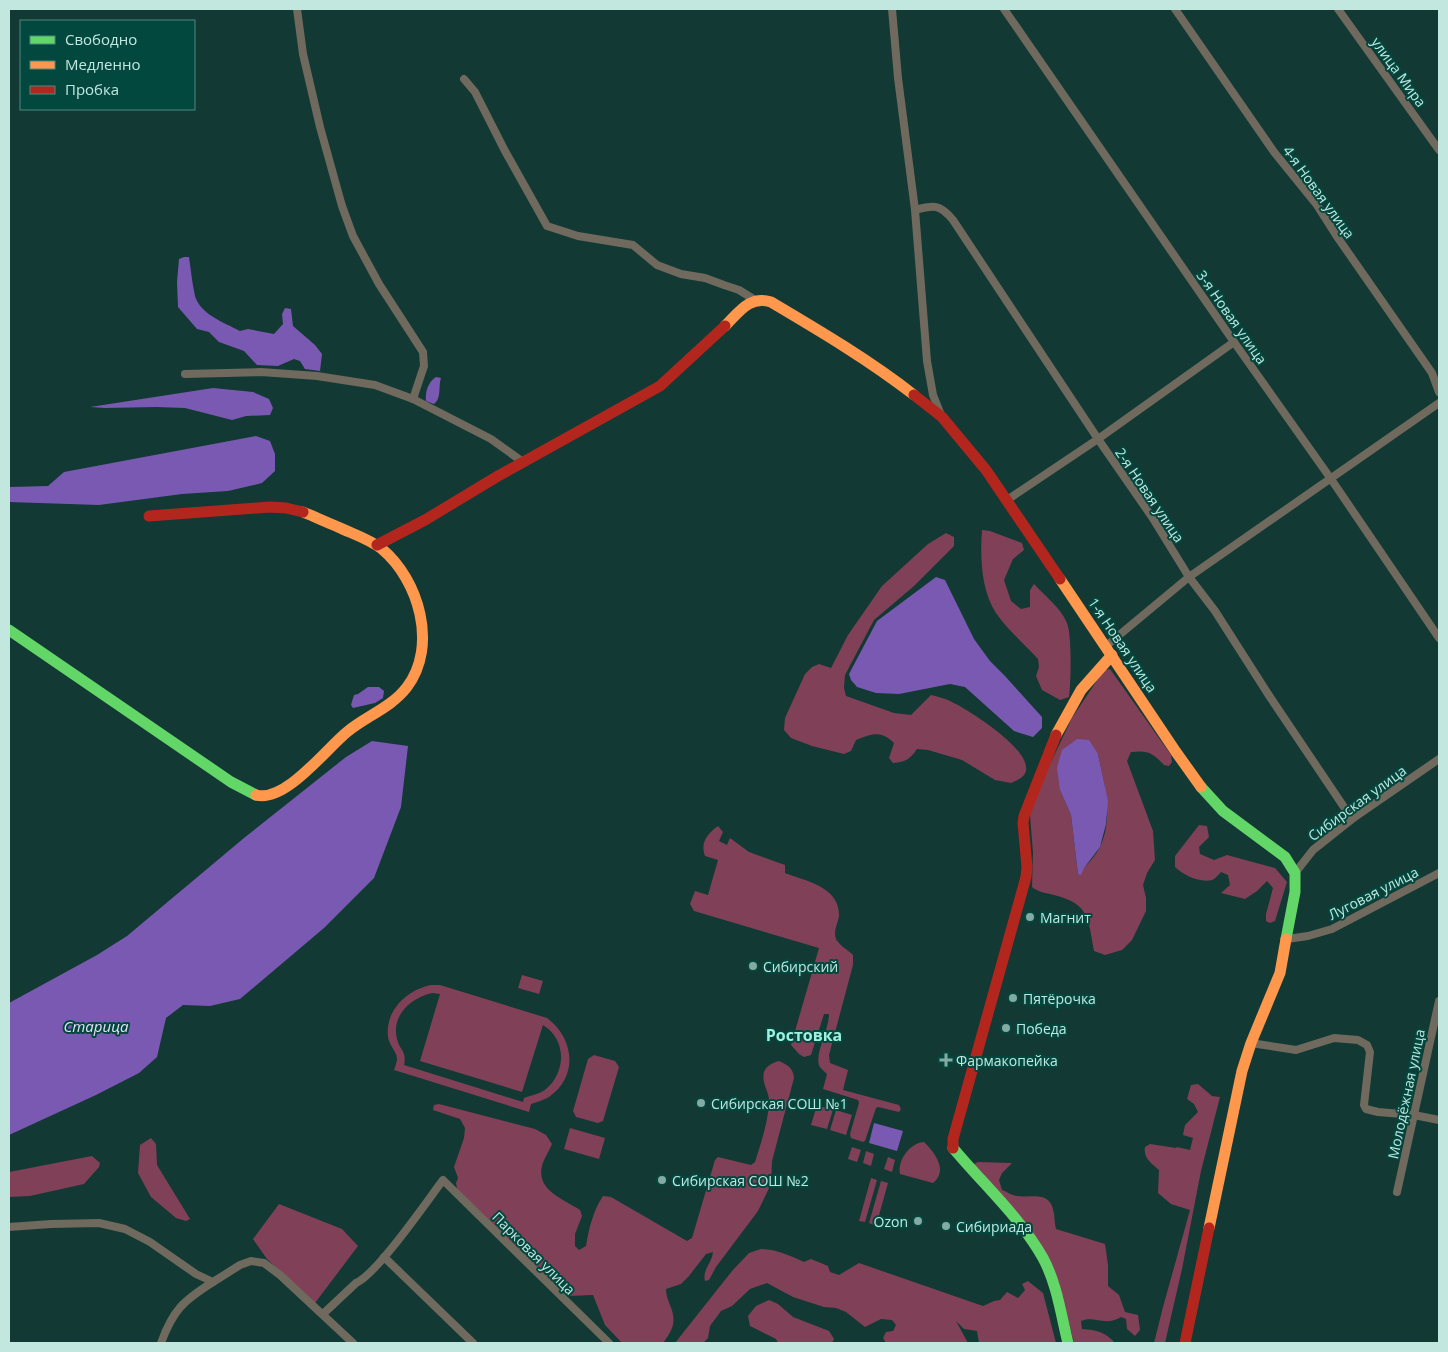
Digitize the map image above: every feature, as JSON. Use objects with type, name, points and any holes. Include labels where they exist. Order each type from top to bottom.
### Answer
[{"type":"street","points":[[297,9],[303,54],[320,126],[342,206],[353,236],[379,284],[423,352],[424,366],[414,399]]},
{"type":"street","points":[[892,9],[898,78],[915,210],[927,361],[933,395],[942,417]]},
{"type":"street","name":"3-я Новая улица","points":[[1004,9],[1331,479],[1439,638]]},
{"type":"street","name":"4-я Новая улица","points":[[1175,9],[1274,152],[1317,205],[1432,373],[1439,392]]},
{"type":"street","name":"улица Мира","points":[[1338,9],[1439,150]]},
{"type":"street","points":[[377,546],[660,386],[738,312],[755,300],[738,290],[715,281],[681,274],[657,265],[634,245],[578,236],[547,226],[475,92],[464,79]]},
{"type":"street","name":"2-я Новая улица","points":[[915,210],[931,206],[946,211],[1352,819]]},
{"type":"street","name":"1-я Новая улица","points":[[755,300],[762,299],[771,302],[825,334],[889,376],[942,417],[1008,500],[1176,752],[1205,792],[1234,821],[1285,857],[1295,873]]},
{"type":"street","points":[[1008,500],[1098,440],[1234,342]]},
{"type":"street","points":[[1432,373],[1439,368]]},
{"type":"street","points":[[185,374],[261,372],[317,376],[375,385],[414,399],[491,439],[523,462]]},
{"type":"street","points":[[1068,1343],[1054,1288],[1044,1261],[1019,1224],[953,1147],[953,1139],[1026,877],[1024,816],[1073,702],[1109,651],[1149,609],[1189,577],[1439,403]]},
{"type":"street","points":[[9,630],[247,791],[263,797],[270,796],[283,789],[310,769],[342,735],[379,712],[407,688],[413,678],[420,655],[422,634],[420,612],[416,598],[407,582],[388,555],[377,546],[312,516],[284,508],[214,510],[149,516]]},
{"type":"street","name":"Сибирская улица","points":[[1295,873],[1313,850],[1352,819],[1439,759]]},
{"type":"street","points":[[1185,1343],[1242,1071],[1251,1043],[1276,984],[1287,939],[1295,892],[1295,873]]},
{"type":"street","name":"Луговая улица","points":[[1287,939],[1308,936],[1332,929],[1439,873]]},
{"type":"street","name":"Молодёжная улица","points":[[1397,1192],[1439,1001]]},
{"type":"street","points":[[1251,1043],[1296,1050],[1334,1038],[1358,1040],[1367,1045],[1370,1052],[1364,1105],[1366,1109],[1439,1120]]},
{"type":"street","name":"Парковая улица","points":[[384,1257],[443,1180],[603,1342]]},
{"type":"street","points":[[9,1227],[99,1223],[126,1229],[150,1242],[196,1274],[213,1282]]},
{"type":"street","points":[[323,1314],[356,1283],[363,1280],[384,1257],[472,1343]]},
{"type":"street","points":[[161,1343],[175,1312],[190,1297],[240,1265],[251,1261],[264,1263],[280,1275],[352,1343]]},
{"type":"shaded area","points":[[982,530],[990,531],[1022,543],[1024,550],[1013,559],[1004,580],[1011,601],[1021,609],[1030,607],[1030,590],[1034,584],[1057,607],[1067,623],[1071,671],[1069,697],[1060,700],[1042,690],[1036,676],[1039,667],[1038,659],[1005,625],[991,604],[984,584],[981,551]]},
{"type":"shaded area","points":[[946,533],[954,537],[954,546],[914,586],[874,620],[845,675],[844,688],[846,696],[894,713],[911,715],[931,695],[958,705],[999,733],[1012,744],[1021,756],[1026,766],[1024,775],[1011,783],[995,780],[962,760],[928,750],[917,749],[907,759],[893,763],[889,758],[894,743],[884,736],[876,734],[856,740],[851,751],[844,754],[812,746],[791,738],[784,730],[785,718],[805,674],[812,667],[819,664],[831,668],[848,635],[882,586],[928,544]]},
{"type":"shaded area","points":[[1110,669],[1171,755],[1172,762],[1169,766],[1164,765],[1153,755],[1146,752],[1131,752],[1127,761],[1153,831],[1155,860],[1147,873],[1143,885],[1146,911],[1132,940],[1122,950],[1105,955],[1094,951],[1088,922],[1081,908],[1066,899],[1032,887],[1033,853],[1030,815],[1042,781],[1072,718],[1104,670]],"holes":[[[1098,754],[1105,789],[1106,824],[1100,847],[1078,874],[1071,815],[1060,790]]]},
{"type":"shaded area","points":[[1199,825],[1207,826],[1209,837],[1199,847],[1200,854],[1214,860],[1227,855],[1275,868],[1287,882],[1275,921],[1270,923],[1266,921],[1273,888],[1267,881],[1245,899],[1221,893],[1230,885],[1228,875],[1221,872],[1212,880],[1207,881],[1182,873],[1175,867],[1175,856]]},
{"type":"shaded area","points":[[718,826],[723,832],[719,841],[727,845],[730,838],[749,852],[785,865],[785,873],[812,882],[828,892],[838,906],[839,916],[835,936],[839,943],[853,955],[853,965],[829,1055],[830,1063],[848,1070],[843,1090],[899,1105],[901,1109],[899,1112],[876,1108],[865,1141],[863,1142],[851,1138],[850,1134],[859,1103],[858,1100],[823,1089],[827,1074],[820,1066],[818,1060],[829,1014],[824,1014],[811,1055],[804,1057],[791,1045],[819,948],[694,911],[690,904],[695,891],[708,895],[718,860],[705,856],[703,847],[708,836]]},
{"type":"shaded area","points":[[522,975],[543,981],[539,994],[518,988]]},
{"type":"shaded area","points":[[440,985],[547,1018],[563,1036],[569,1057],[569,1068],[559,1088],[549,1097],[531,1104],[529,1112],[394,1070],[397,1059],[388,1037],[390,1018],[399,1003],[414,991]],"holes":[[[440,994],[420,1061],[522,1092],[543,1025],[551,1031],[560,1047],[560,1065],[553,1082],[544,1091],[524,1098],[523,1102],[404,1065],[405,1057],[398,1043],[396,1030],[400,1015],[410,1003],[424,995]]]},
{"type":"shaded area","points":[[594,1055],[615,1061],[619,1067],[603,1121],[598,1123],[576,1117],[573,1111],[588,1059]]},
{"type":"shaded area","points":[[779,1061],[789,1067],[794,1078],[772,1161],[771,1184],[758,1211],[716,1267],[709,1280],[705,1281],[704,1277],[713,1252],[706,1254],[681,1284],[666,1289],[673,1316],[673,1325],[663,1343],[622,1343],[605,1325],[593,1295],[568,1296],[560,1293],[458,1193],[456,1183],[458,1178],[454,1167],[464,1138],[465,1128],[460,1119],[433,1110],[434,1105],[439,1104],[535,1129],[546,1135],[552,1144],[542,1166],[541,1174],[543,1181],[552,1193],[580,1210],[582,1216],[575,1234],[575,1246],[579,1250],[586,1246],[592,1220],[603,1196],[611,1197],[687,1241],[692,1238],[715,1160],[718,1157],[751,1165],[755,1162],[764,1133],[768,1110],[769,1098],[763,1076],[766,1068]]},
{"type":"shaded area","points":[[1198,1084],[1212,1096],[1220,1097],[1201,1171],[1165,1343],[1154,1343],[1190,1210],[1171,1204],[1158,1193],[1159,1170],[1147,1158],[1145,1147],[1150,1144],[1190,1150],[1193,1138],[1183,1135],[1185,1125],[1198,1112],[1194,1104],[1187,1099],[1191,1085]]},
{"type":"shaded area","points":[[817,1105],[833,1110],[827,1129],[811,1125]]},
{"type":"shaded area","points":[[836,1110],[852,1115],[846,1135],[830,1130]]},
{"type":"shaded area","points":[[570,1128],[605,1138],[599,1159],[564,1149]]},
{"type":"shaded area","points":[[151,1138],[156,1144],[157,1165],[190,1219],[186,1221],[176,1218],[151,1197],[138,1173],[140,1145]]},
{"type":"shaded area","points":[[924,1142],[932,1151],[940,1167],[938,1178],[933,1183],[900,1174],[901,1163],[909,1149],[914,1145]]},
{"type":"shaded area","points":[[852,1147],[861,1150],[857,1162],[848,1159]]},
{"type":"shaded area","points":[[866,1151],[874,1154],[871,1166],[863,1163]]},
{"type":"shaded area","points":[[92,1156],[100,1163],[99,1167],[84,1184],[30,1196],[9,1197],[9,1172]]},
{"type":"shaded area","points":[[888,1157],[895,1160],[892,1172],[884,1169]]},
{"type":"shaded area","points":[[978,1162],[1012,1163],[1002,1173],[999,1180],[1002,1190],[1012,1195],[1036,1196],[1047,1199],[1053,1209],[1056,1229],[1105,1244],[1108,1286],[1119,1295],[1125,1312],[1138,1315],[1140,1330],[1135,1336],[1127,1329],[1126,1319],[1121,1317],[1110,1321],[1090,1319],[1081,1321],[1082,1329],[1100,1332],[1108,1336],[1115,1343],[1074,1343],[1058,1281],[974,1167],[974,1164]]},
{"type":"shaded area","points":[[871,1178],[877,1180],[865,1222],[859,1221]]},
{"type":"shaded area","points":[[881,1181],[888,1183],[876,1226],[869,1223]]},
{"type":"shaded area","points":[[279,1204],[342,1229],[358,1246],[315,1303],[267,1259],[253,1239]]},
{"type":"shaded area","points":[[761,1249],[789,1255],[804,1262],[811,1259],[828,1266],[830,1272],[839,1275],[859,1263],[983,1306],[1000,1300],[1007,1292],[1018,1298],[1025,1290],[1022,1284],[1028,1281],[1043,1293],[1056,1343],[979,1343],[977,1331],[964,1329],[956,1321],[968,1343],[886,1343],[883,1338],[886,1332],[893,1331],[896,1325],[892,1320],[881,1319],[865,1327],[846,1312],[793,1297],[767,1283],[750,1289],[732,1306],[721,1311],[710,1326],[708,1338],[703,1343],[675,1343],[732,1271],[749,1253]]},
{"type":"shaded area","points":[[769,1300],[778,1304],[793,1317],[829,1331],[834,1339],[832,1343],[778,1343],[776,1339],[750,1326],[748,1316],[756,1306]]},
{"type":"water","points":[[189,257],[195,296],[202,308],[207,313],[240,331],[248,329],[274,334],[283,324],[282,314],[285,308],[291,309],[293,326],[315,345],[322,354],[320,371],[305,369],[300,361],[294,359],[278,366],[257,365],[244,351],[219,342],[209,332],[197,329],[178,307],[177,282],[179,259]]},
{"type":"water","points":[[436,377],[441,378],[439,396],[434,404],[426,401],[426,394],[429,384]]},
{"type":"water","points":[[213,388],[253,392],[269,399],[273,408],[270,415],[246,416],[232,420],[185,408],[90,407]]},
{"type":"water","points":[[256,436],[270,441],[275,454],[275,471],[262,483],[228,491],[182,494],[99,505],[9,502],[9,487],[48,486],[64,472]]},
{"type":"water","points":[[936,577],[945,580],[974,639],[990,661],[1042,717],[1042,728],[1033,737],[1014,731],[965,687],[950,684],[899,694],[876,693],[857,687],[851,680],[849,674],[877,621]]},
{"type":"water","points":[[368,687],[379,687],[384,691],[383,698],[375,703],[353,708],[351,705],[354,695]]},
{"type":"water","points":[[1077,739],[1089,740],[1098,754],[1108,801],[1106,824],[1100,847],[1081,875],[1078,874],[1071,815],[1060,790],[1057,768],[1062,750]]},
{"type":"water","name":"Старица","points":[[372,741],[408,746],[401,807],[374,878],[324,928],[240,999],[210,1006],[183,1005],[166,1018],[157,1057],[139,1073],[9,1135],[9,1003],[97,955],[127,936],[244,838],[346,757]]},
{"type":"water","points":[[874,1123],[903,1131],[897,1151],[869,1143]]},
{"type":"traffic: fast","points":[[9,630],[231,782],[256,795]]},
{"type":"traffic: fast","points":[[1201,787],[1223,811],[1285,857],[1295,873],[1295,892],[1286,939]]},
{"type":"traffic: fast","points":[[953,1148],[1012,1215],[1043,1258],[1055,1289],[1068,1343]]},
{"type":"traffic: slow","points":[[725,326],[745,306],[757,301],[771,302],[862,358],[914,395]]},
{"type":"traffic: slow","points":[[256,795],[267,795],[280,791],[292,783],[354,726],[394,701],[407,687],[416,671],[421,652],[420,614],[406,578],[395,562],[372,542],[303,512]]},
{"type":"traffic: slow","points":[[1060,579],[1201,787]]},
{"type":"traffic: slow","points":[[1056,735],[1081,690],[1112,655]]},
{"type":"traffic: slow","points":[[1209,1228],[1242,1071],[1251,1043],[1280,973],[1286,939]]},
{"type":"traffic: jam","points":[[377,545],[425,520],[498,476],[660,386],[725,326]]},
{"type":"traffic: jam","points":[[914,395],[942,417],[986,470],[1060,579]]},
{"type":"traffic: jam","points":[[149,516],[270,507],[303,512]]},
{"type":"traffic: jam","points":[[953,1148],[953,1139],[1026,877],[1024,816],[1056,735]]},
{"type":"traffic: jam","points":[[1185,1343],[1209,1228]]},
{"type":"place","name":"Магнит","points":[[1030,917]]},
{"type":"place","name":"Сибирский","points":[[753,966]]},
{"type":"place","name":"Пятёрочка","points":[[1013,998]]},
{"type":"place","name":"Победа","points":[[1006,1028]]},
{"type":"place","name":"Фармакопейка","points":[[946,1060]]},
{"type":"place","name":"Сибирская СОШ №1","points":[[701,1103]]},
{"type":"place","name":"Сибирская СОШ №2","points":[[662,1180]]},
{"type":"place","name":"Ozon","points":[[918,1221]]},
{"type":"place","name":"Сибириада","points":[[946,1226]]},
{"type":"district","name":"Ростовка","points":[[804,1035]]}]
